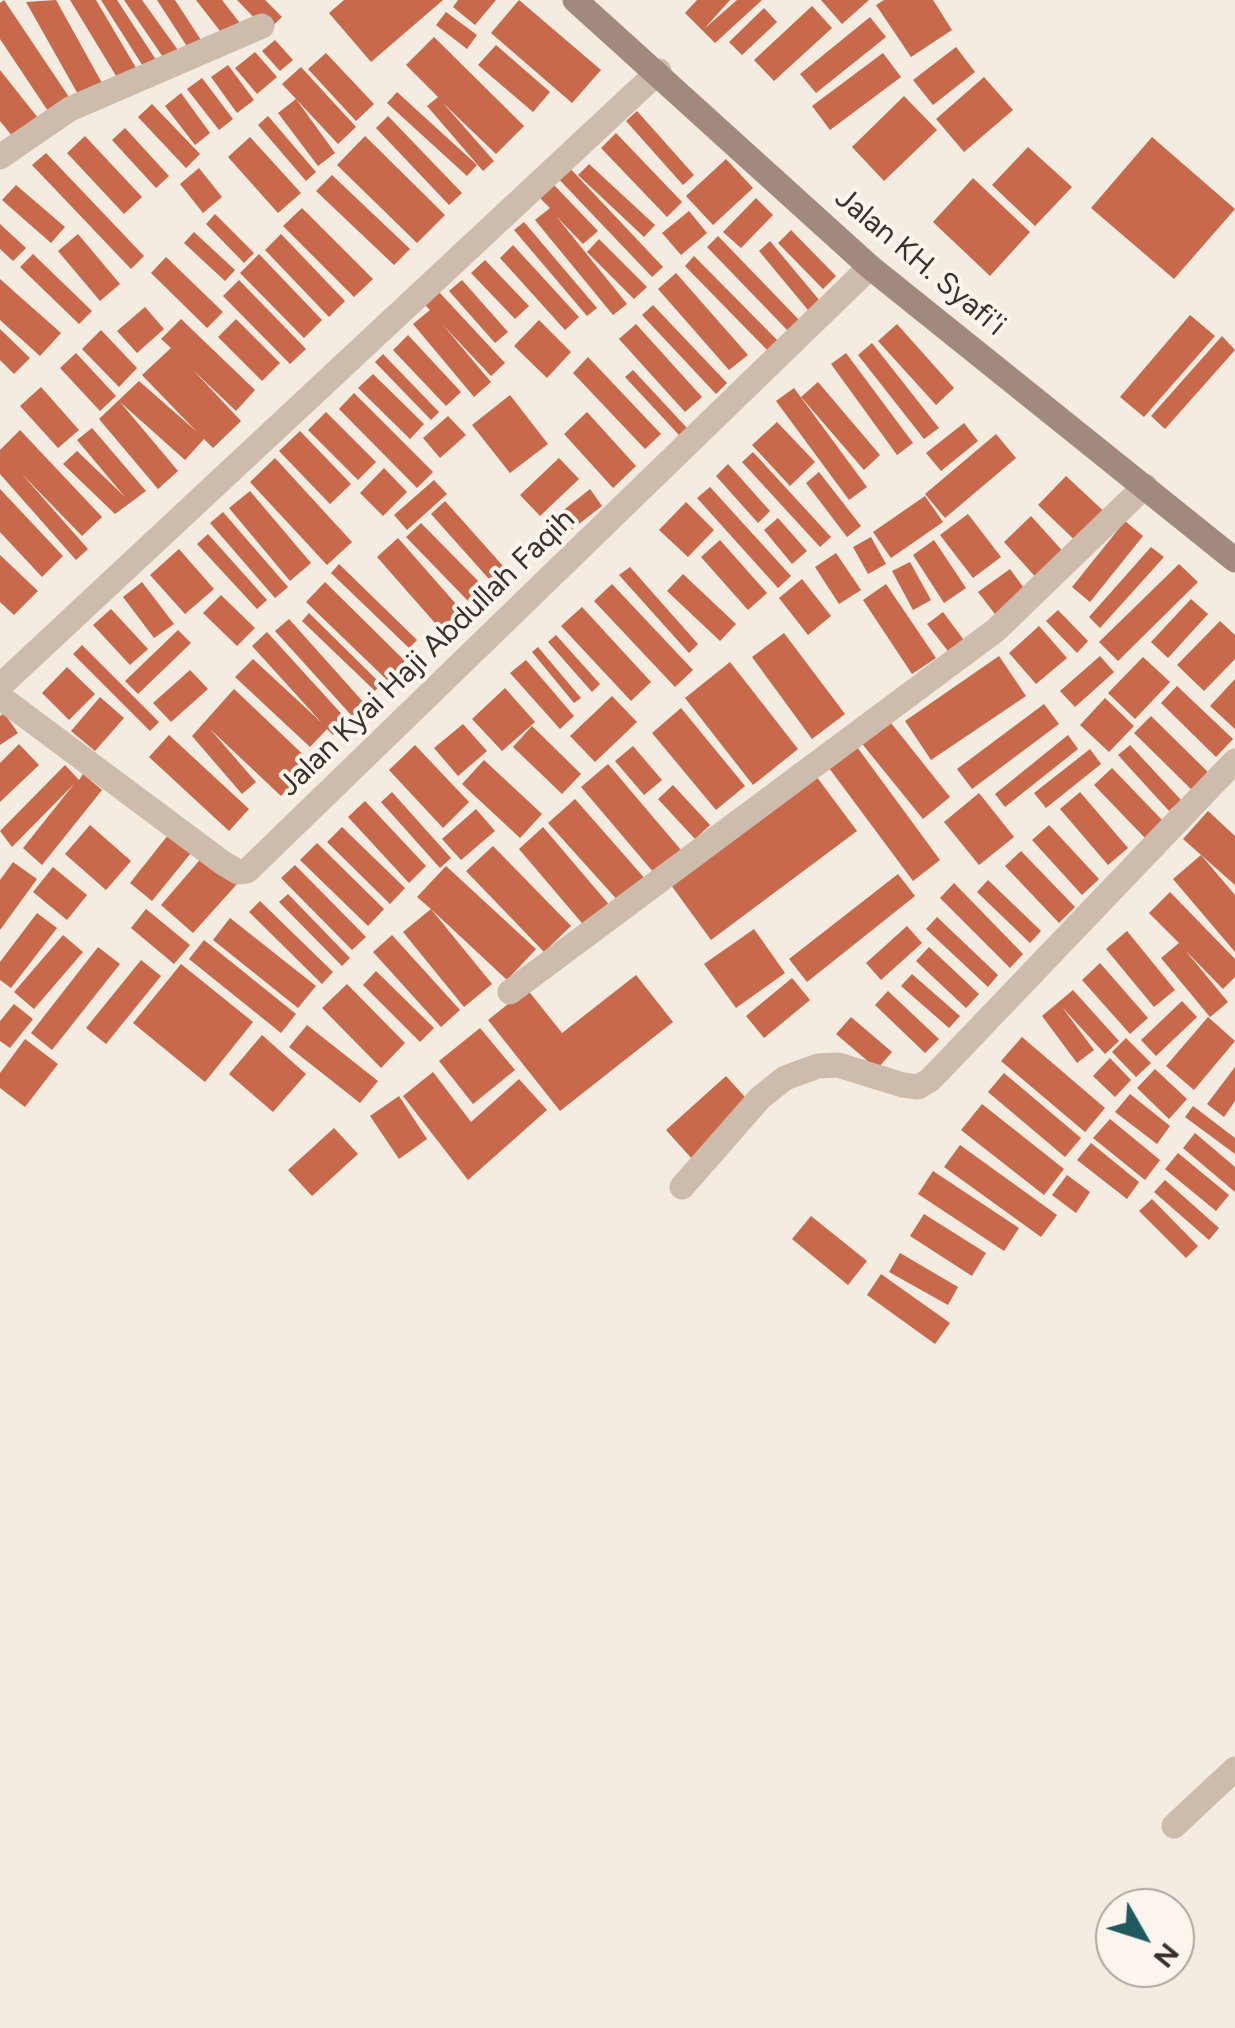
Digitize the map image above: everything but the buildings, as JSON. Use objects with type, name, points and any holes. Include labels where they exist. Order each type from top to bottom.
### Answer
[{"type":"main road","name":"Jalan KH. Syafi'i","points":[[575,0],[659,72],[870,268],[1235,560]]},
{"type":"street","points":[[0,157],[70,108],[262,26]]},
{"type":"street","points":[[0,686],[659,72]]},
{"type":"street","name":"Jalan Kyai Haji Abdullah Faqih","points":[[0,696],[223,863],[238,872],[247,871],[870,268]]},
{"type":"street","points":[[510,992],[996,630],[1144,486]]},
{"type":"street","points":[[682,1188],[760,1098],[785,1078],[818,1066],[838,1065],[903,1085],[918,1087],[930,1080],[1235,762]]},
{"type":"street","points":[[1174,1826],[1235,1770]]}]
